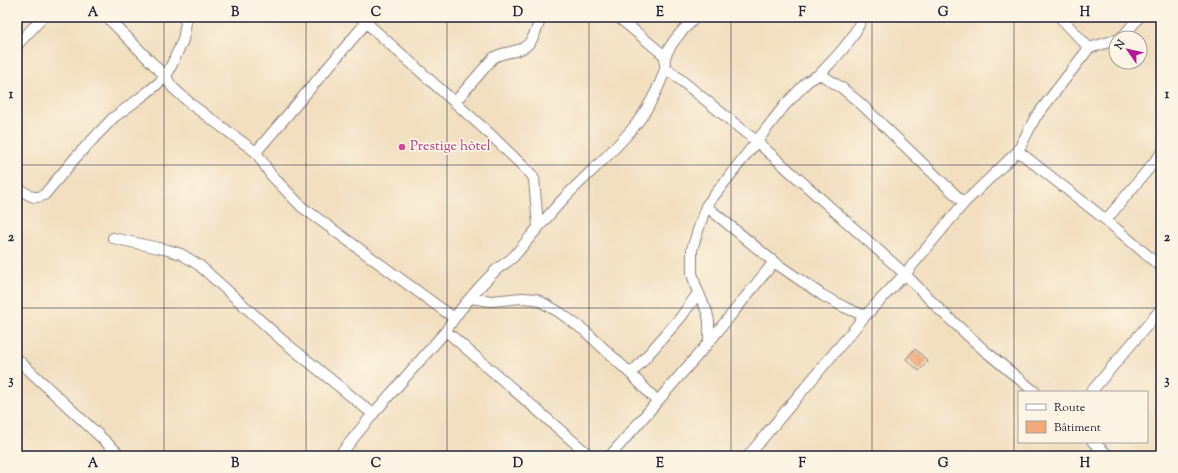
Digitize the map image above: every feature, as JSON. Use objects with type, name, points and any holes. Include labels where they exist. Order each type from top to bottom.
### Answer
[{"type":"street","points":[[17,45],[44,17]]},
{"type":"street","points":[[106,17],[166,77],[172,87],[192,105],[256,152],[271,175],[302,207],[454,318]]},
{"type":"street","points":[[17,187],[33,198],[38,198],[44,195],[77,156],[113,118],[144,96],[166,77],[183,40],[186,22],[183,17]]},
{"type":"street","points":[[455,102],[493,58],[500,54],[519,50],[527,46],[533,39],[541,17]]},
{"type":"street","points":[[618,17],[665,56]]},
{"type":"street","points":[[339,456],[373,414],[446,331],[454,318],[471,298],[496,271],[515,255],[538,226],[567,195],[605,159],[634,127],[653,98],[666,68],[665,56],[676,39],[696,17]]},
{"type":"street","points":[[709,342],[709,321],[707,312],[698,294],[692,273],[692,249],[706,206],[756,141],[802,87],[808,81],[820,74],[839,54],[852,36],[862,17]]},
{"type":"street","points":[[1060,17],[1089,48]]},
{"type":"street","points":[[1128,30],[1139,17]]},
{"type":"street","points":[[256,152],[366,19],[531,174],[534,180],[538,226]]},
{"type":"street","points":[[748,456],[865,316],[905,274],[964,203],[1018,151],[1035,118],[1089,48],[1108,42]]},
{"type":"street","points":[[666,68],[756,141],[905,274],[940,310],[1034,391]]},
{"type":"street","points":[[820,74],[842,88],[860,103],[964,203]]},
{"type":"street","points":[[1018,151],[1106,220],[1161,268]]},
{"type":"street","points":[[1106,220],[1161,154]]},
{"type":"street","points":[[706,206],[774,262],[822,296],[865,316]]},
{"type":"street","points":[[113,238],[181,254],[199,265],[282,340],[373,414]]},
{"type":"street","points":[[610,456],[709,342],[774,262]]},
{"type":"street","points":[[630,374],[681,317],[698,294]]},
{"type":"street","points":[[471,298],[491,301],[522,298],[536,299],[559,312],[584,331],[657,401]]},
{"type":"street","points":[[1092,391],[1161,309]]},
{"type":"street","points":[[446,331],[590,456]]},
{"type":"street","points":[[17,359],[121,456]]},
{"type":"street","points":[[1094,443],[1109,456]]},
{"type":"building","points":[[915,349],[928,361],[919,371],[906,359]]},
{"type":"place","name":"Prestige hôtel","points":[[402,147]]}]
